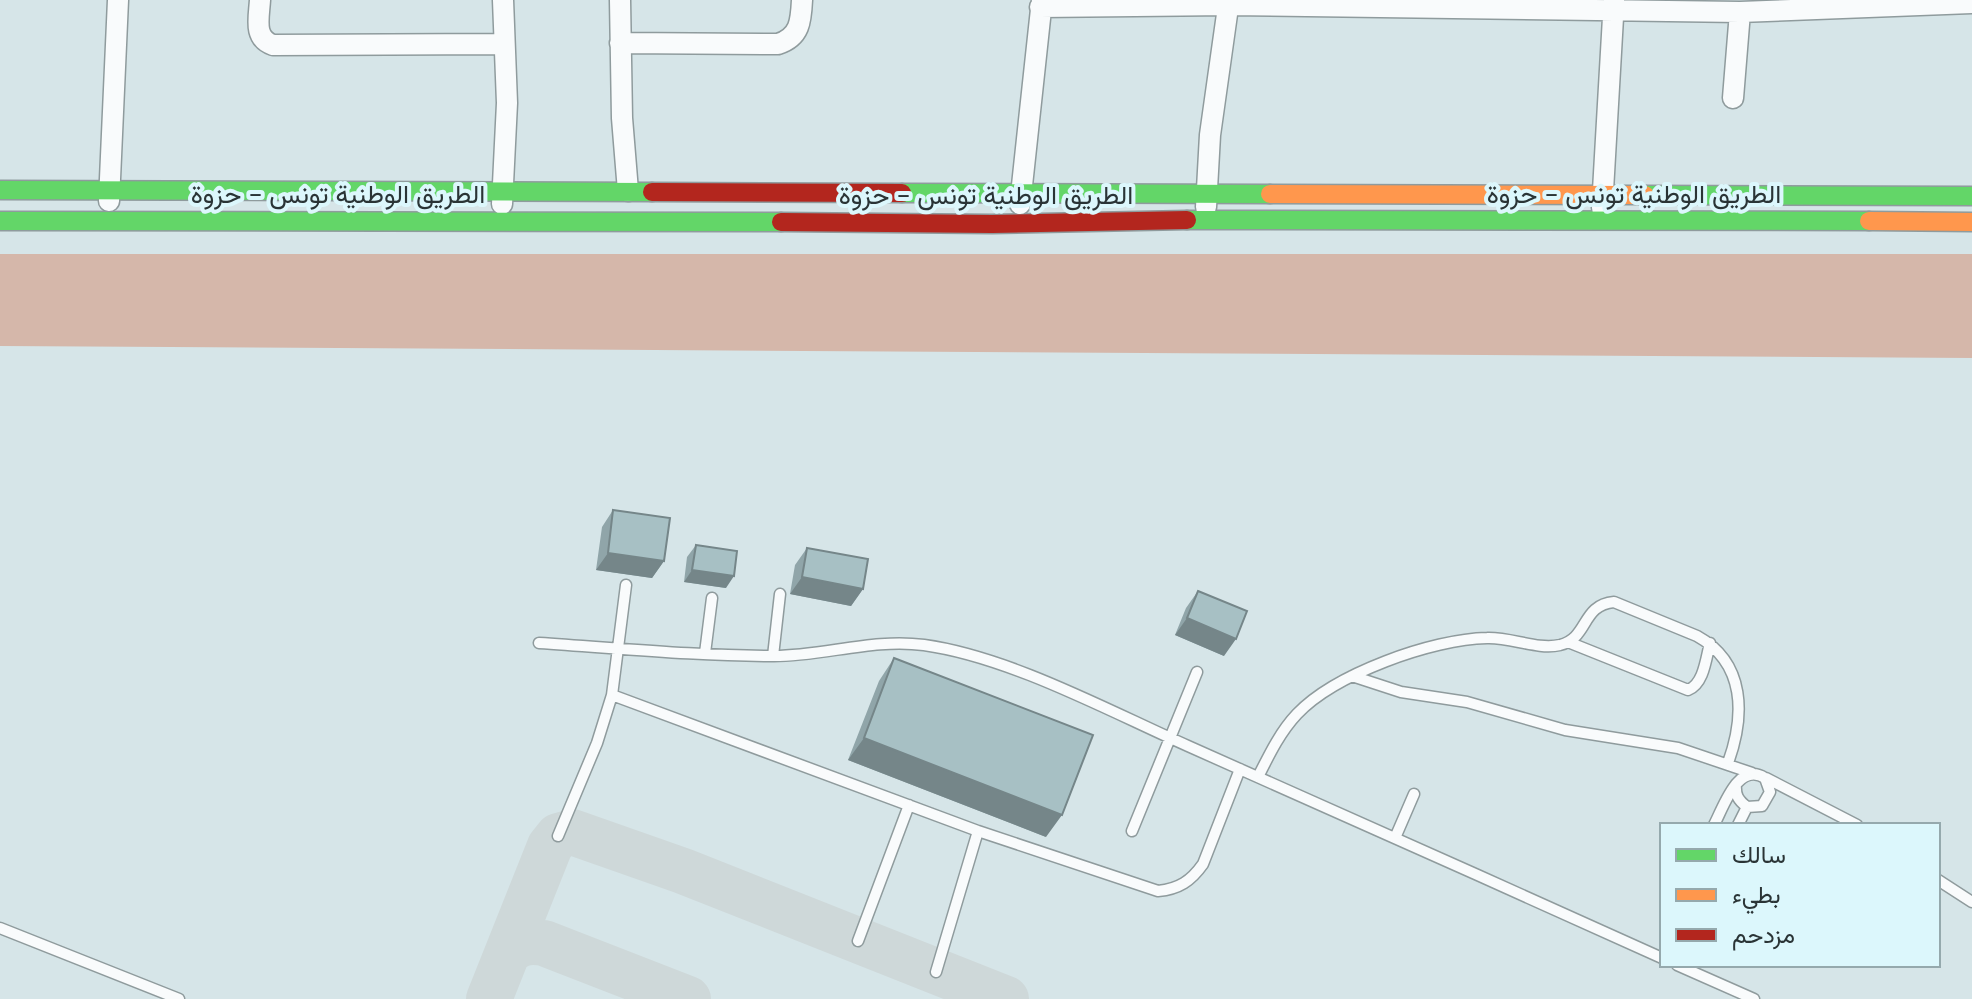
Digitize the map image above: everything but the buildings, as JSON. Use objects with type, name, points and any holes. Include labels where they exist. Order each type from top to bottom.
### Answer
[{"type":"main road","name":"الطريق الوطنية تونس - حزوة","points":[[0,190],[503,189],[1207,195],[1603,193],[1972,196]]},
{"type":"main road","name":"الطريق الوطنية تونس - حزوة","points":[[0,221],[501,220],[1019,224],[1205,220],[1972,222]]},
{"type":"street","points":[[108,221],[118,0]]},
{"type":"street","points":[[260,0],[259,36],[263,42],[273,45],[504,44]]},
{"type":"street","points":[[501,220],[507,103],[503,0]]},
{"type":"street","points":[[620,0],[628,191]]},
{"type":"street","points":[[620,43],[778,44],[788,41],[798,30],[802,0]]},
{"type":"street","points":[[1205,220],[1210,135],[1229,3]]},
{"type":"street","points":[[1019,224],[1041,4],[1614,5],[1740,12],[1972,3]]},
{"type":"street","points":[[1602,220],[1614,5]]},
{"type":"street","points":[[1733,98],[1740,12]]},
{"type":"lane","points":[[558,836],[597,743],[612,695],[626,585]]},
{"type":"lane","points":[[773,656],[780,594]]},
{"type":"lane","points":[[705,653],[712,598]]},
{"type":"lane","points":[[1258,777],[1280,736],[1296,715],[1315,698],[1352,676],[1426,648],[1465,639],[1492,638],[1545,646],[1568,642],[1577,636],[1595,608],[1614,602],[1710,643],[1729,664],[1737,691],[1738,720],[1728,763]]},
{"type":"lane","points":[[1568,642],[1688,690],[1699,681],[1710,643]]},
{"type":"lane","points":[[539,643],[773,656],[894,644],[922,645],[951,651],[1013,670],[1660,957]]},
{"type":"lane","points":[[1132,831],[1197,672]]},
{"type":"lane","points":[[1352,676],[1401,692],[1467,702],[1565,730],[1652,742],[1728,763],[1765,778],[1851,823]]},
{"type":"lane","points":[[612,695],[978,831],[1158,891],[1172,890],[1195,876],[1203,864],[1240,769]]},
{"type":"lane","points":[[1715,823],[1736,784],[1745,774],[1752,773]]},
{"type":"lane","points":[[1736,784],[1735,793],[1739,802],[1747,807],[1762,806],[1770,792],[1765,778]]},
{"type":"lane","points":[[1395,838],[1414,794]]},
{"type":"lane","points":[[858,941],[909,805]]},
{"type":"lane","points":[[1739,823],[1747,807]]},
{"type":"lane","points":[[936,972],[978,831]]},
{"type":"lane","points":[[1940,881],[1972,902]]},
{"type":"lane","points":[[0,928],[179,999]]},
{"type":"lane","points":[[1682,967],[1754,999]]},
{"type":"shaded area","points":[[0,254],[1972,254],[1972,358],[0,346]]},
{"type":"taxiway","points":[[489,999],[550,846],[558,836],[572,832],[683,871],[1006,999]]},
{"type":"taxiway","points":[[508,951],[525,943],[544,943],[688,999]]},
{"type":"traffic: fast","points":[[0,190],[652,192]]},
{"type":"traffic: fast","points":[[902,193],[1270,194]]},
{"type":"traffic: fast","points":[[1645,195],[1972,196]]},
{"type":"traffic: fast","points":[[1187,220],[1869,221]]},
{"type":"traffic: fast","points":[[0,221],[781,222]]},
{"type":"traffic: slow","points":[[1270,194],[1645,195]]},
{"type":"traffic: slow","points":[[1869,221],[1972,222]]},
{"type":"traffic: jam","points":[[652,192],[902,193]]},
{"type":"traffic: jam","points":[[781,222],[992,224],[1187,220]]}]
